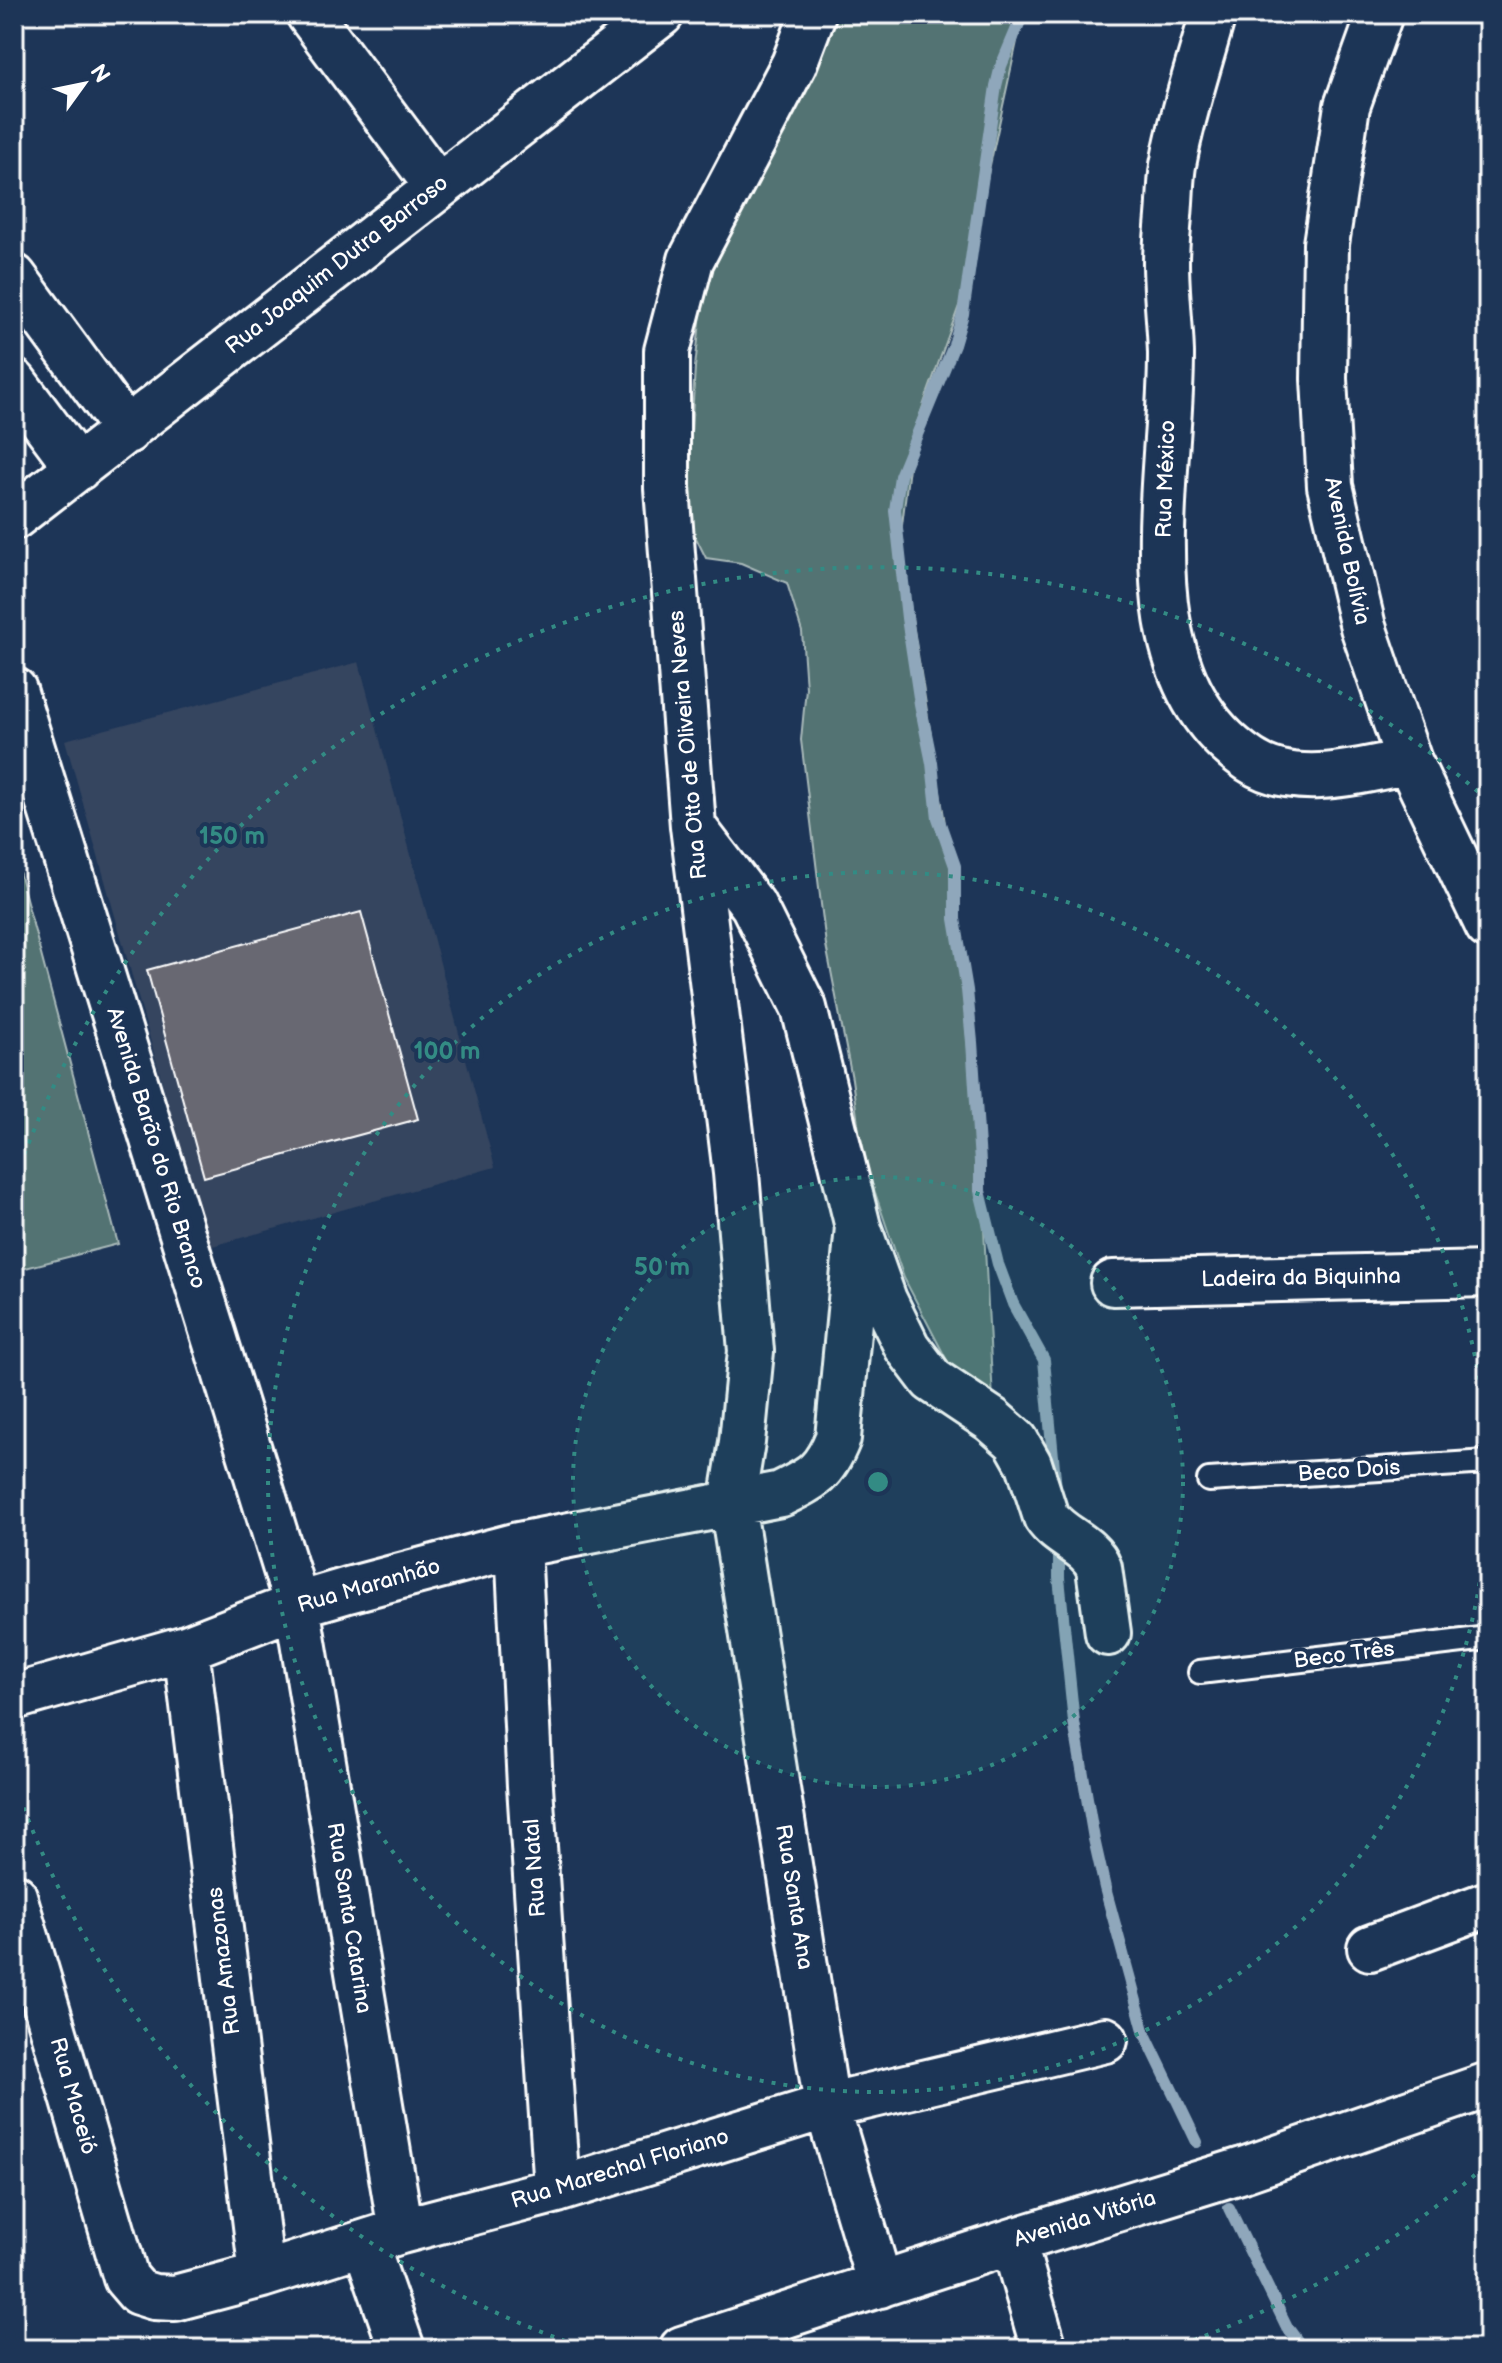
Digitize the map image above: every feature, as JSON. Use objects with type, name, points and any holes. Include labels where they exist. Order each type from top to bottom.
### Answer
[{"type":"street","points":[[309,14],[437,186]]},
{"type":"street","name":"Rua Joaquim Dutra Barroso","points":[[14,517],[661,14]]},
{"type":"street","name":"Rua Otto de Oliveira Neves","points":[[732,1503],[751,1351],[736,1173],[693,826],[667,488],[667,351],[691,260],[794,64],[813,14]]},
{"type":"street","name":"Rua México","points":[[1213,14],[1173,161],[1167,246],[1171,354],[1162,572],[1167,622],[1179,666],[1197,705],[1224,739],[1252,762],[1287,774],[1342,776],[1409,761]]},
{"type":"street","name":"Avenida Bolívia","points":[[1380,14],[1347,106],[1326,244],[1324,379],[1330,486],[1363,627],[1409,761],[1488,926]]},
{"type":"street","points":[[14,277],[127,431]]},
{"type":"street","points":[[14,382],[78,468]]},
{"type":"street","name":"Avenida Barão do Rio Branco","points":[[14,690],[297,1605]]},
{"type":"street","points":[[693,826],[753,905],[804,1008],[858,1227],[884,1300],[907,1347],[932,1380],[992,1420],[1016,1441],[1029,1464],[1046,1517],[1096,1560],[1108,1633]]},
{"type":"street","name":"Rua Maranhão","points":[[14,1697],[186,1648],[297,1605],[518,1545],[781,1494],[809,1480],[828,1462],[838,1438],[858,1227]]},
{"type":"street","name":"Ladeira da Biquinha","points":[[1113,1283],[1488,1274]]},
{"type":"street","name":"Rua Santa Ana","points":[[732,1503],[827,2106],[880,2285]]},
{"type":"street","name":"Rua Natal","points":[[518,1545],[530,1786],[557,2190]]},
{"type":"street","name":"Rua Santa Catarina","points":[[297,1605],[383,2237],[402,2349]]},
{"type":"street","name":"Rua Amazonas","points":[[186,1648],[262,2275]]},
{"type":"street","name":"Rua Maceió","points":[[14,1896],[126,2278],[138,2292]]},
{"type":"street","points":[[1370,1948],[1488,1904]]},
{"type":"street","name":"Rua Marechal Floriano","points":[[138,2292],[175,2298],[557,2190],[827,2106],[1105,2040]]},
{"type":"street","name":"Avenida Vitória","points":[[682,2349],[783,2334],[880,2285],[1243,2170],[1488,2085]]},
{"type":"street","points":[[1013,2241],[1044,2349]]},
{"type":"lane","name":"Beco Dois","points":[[1209,1480],[1488,1462]]},
{"type":"lane","name":"Beco Três","points":[[1200,1672],[1488,1638]]},
{"type":"shaded area","points":[[359,662],[495,1167],[209,1247],[65,740]]},
{"type":"green space","points":[[837,14],[1023,14],[960,303],[913,434],[900,542],[952,867],[984,1230],[993,1400],[965,1395],[904,1278],[862,1154],[852,1079],[826,945],[801,740],[806,688],[802,632],[787,583],[741,563],[706,558],[686,518],[695,367],[703,295],[729,227]]},
{"type":"green space","points":[[14,853],[118,1244],[14,1271]]},
{"type":"building","points":[[361,912],[418,1119],[204,1177],[147,970]]},
{"type":"waterway","points":[[1023,14],[996,86],[963,314],[954,345],[900,476],[895,510],[907,618],[932,763],[938,818],[955,866],[955,919],[972,1042],[980,1191],[998,1264],[1013,1304],[1044,1360],[1056,1489]]},
{"type":"waterway","points":[[1059,1555],[1074,1722],[1105,1888],[1145,2034],[1197,2142]]},
{"type":"waterway","points":[[1229,2208],[1287,2327],[1303,2349]]}]
